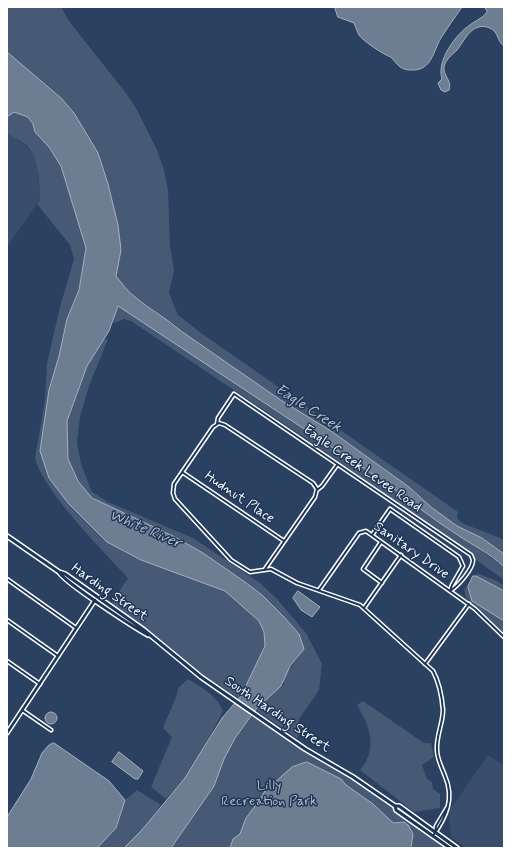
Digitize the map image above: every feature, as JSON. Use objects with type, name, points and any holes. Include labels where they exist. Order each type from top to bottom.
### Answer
[{"type":"main road","name":"Harding Street","points":[[7,536],[59,572],[62,577],[96,598],[151,637]]},
{"type":"main road","points":[[7,733],[96,598]]},
{"type":"main road","name":"South Harding Street","points":[[151,637],[186,667],[312,754],[360,782],[395,806],[396,810],[458,848]]},
{"type":"main road","name":"South Harding Street","points":[[434,834],[450,848]]},
{"type":"street","name":"Eagle Creek Levee Road","points":[[217,424],[218,418],[234,394],[471,556],[473,561],[472,565],[455,588],[450,591]]},
{"type":"street","points":[[317,490],[313,483],[225,425],[217,424],[213,427],[182,472],[173,487],[173,494],[175,499],[231,560],[250,572],[271,569],[297,583],[356,603],[364,608],[433,671],[437,678],[443,711],[436,750],[449,786],[448,806],[436,826],[434,834]]},
{"type":"street","points":[[265,569],[315,496],[317,490],[322,486],[338,464]]},
{"type":"street","name":"Hudnut Place","points":[[182,472],[284,541]]},
{"type":"street","points":[[372,535],[390,509],[460,557],[463,566],[450,591]]},
{"type":"street","name":"Sanitary Drive","points":[[319,590],[359,533],[365,530],[469,604],[504,637]]},
{"type":"street","points":[[381,541],[363,569],[382,583]]},
{"type":"street","points":[[364,608],[401,555]]},
{"type":"street","points":[[7,579],[76,628]]},
{"type":"street","points":[[425,664],[469,604]]},
{"type":"street","points":[[7,620],[58,656]]},
{"type":"street","points":[[7,661],[40,684]]},
{"type":"street","points":[[22,710],[51,730]]},
{"type":"shaded area","points":[[7,133],[26,146],[33,155],[38,168],[40,199],[7,247]]},
{"type":"shaded area","points":[[488,755],[504,766],[504,848],[466,848],[451,837],[449,811]]},
{"type":"green space","points":[[7,7],[61,7],[69,21],[136,108],[157,150],[164,170],[168,191],[170,245],[174,270],[169,293],[178,315],[201,333],[458,512],[457,518],[462,523],[500,538],[504,541],[504,554],[482,538],[457,526],[431,507],[409,487],[331,431],[282,401],[181,331],[173,323],[135,298],[116,276],[108,184],[98,153],[74,113],[61,98],[7,52]]},
{"type":"green space","points":[[14,111],[28,117],[33,124],[35,132],[49,147],[61,166],[86,248],[79,290],[67,319],[59,356],[49,390],[46,415],[90,524],[107,542],[141,560],[225,591],[259,621],[264,632],[265,646],[256,668],[239,699],[191,666],[147,629],[111,604],[128,578],[61,503],[49,487],[35,458],[45,400],[47,363],[60,307],[74,259],[70,245],[37,204],[40,200],[38,171],[31,151],[26,145],[7,133],[7,117]]},
{"type":"green space","points":[[118,305],[389,485],[428,515],[458,536],[474,545],[504,567],[504,580],[391,498],[293,431],[356,472],[131,321],[124,319],[115,323],[113,321]]},
{"type":"green space","points":[[104,339],[108,339],[89,386],[80,417],[77,443],[81,464],[92,492],[108,502],[193,538],[260,583],[277,599],[306,633],[322,664],[319,690],[299,719],[298,725],[303,730],[297,738],[256,710],[273,692],[284,685],[283,678],[304,649],[299,634],[262,595],[245,582],[203,553],[173,536],[92,498],[78,481],[68,459],[67,421],[87,366]]},
{"type":"green space","points":[[477,573],[497,581],[504,586],[504,591],[476,576]]},
{"type":"green space","points":[[472,579],[468,587],[472,601],[504,621],[504,633],[466,598],[464,590]]},
{"type":"green space","points":[[188,679],[213,696],[223,711],[201,753],[185,778],[166,799],[151,787],[172,737],[163,728],[176,697],[178,688]]},
{"type":"green space","points":[[363,701],[424,743],[431,743],[434,757],[422,765],[427,779],[432,782],[433,789],[440,794],[440,808],[414,812],[360,770],[366,762],[370,746],[368,730],[362,713],[357,705]]},
{"type":"green space","name":"Lilly Recreation Park","points":[[252,716],[318,760],[357,783],[447,848],[171,848],[214,786],[224,759],[235,738]]},
{"type":"green space","points":[[137,790],[161,805],[141,831],[124,848],[97,848],[116,828],[125,800]]},
{"type":"water","points":[[335,7],[462,7],[441,38],[428,63],[419,69],[405,70],[400,67],[391,57],[365,41],[359,35],[354,23],[338,17]]},
{"type":"water","points":[[485,7],[504,7],[504,46],[500,42],[495,32],[490,28],[478,27],[474,29],[446,61],[444,70],[450,87],[449,90],[445,92],[441,90],[438,83],[442,79],[442,64],[448,49],[453,41],[465,29],[487,12]]},
{"type":"water","name":"White River","points":[[7,52],[61,98],[74,113],[98,153],[108,184],[118,225],[121,250],[116,276],[130,292],[141,302],[181,331],[282,401],[331,431],[409,487],[431,507],[457,526],[482,538],[504,554],[504,567],[487,553],[462,538],[389,485],[118,306],[109,331],[87,366],[67,421],[68,459],[78,481],[92,498],[173,536],[203,553],[245,582],[262,595],[299,634],[304,649],[290,666],[281,686],[257,708],[235,738],[224,759],[214,786],[171,848],[124,848],[141,831],[185,778],[222,718],[241,696],[265,646],[264,632],[259,621],[225,591],[141,560],[107,542],[68,503],[49,478],[40,451],[49,390],[59,356],[67,319],[79,290],[86,248],[61,166],[49,147],[35,132],[33,124],[28,117],[14,112],[7,117]]},
{"type":"water","points":[[473,576],[476,576],[504,591],[504,621],[472,601],[468,587]]},
{"type":"water","points":[[298,591],[320,607],[312,617],[301,610],[293,598]]},
{"type":"water","points":[[49,712],[53,712],[57,718],[53,724],[49,724],[45,720],[45,716]]},
{"type":"water","points":[[54,743],[109,781],[125,800],[116,828],[97,848],[9,848],[7,846],[7,817],[31,779],[42,753],[49,745]]},
{"type":"water","points":[[119,752],[143,771],[138,779],[135,779],[112,762]]},
{"type":"water","points":[[307,762],[341,779],[346,785],[373,804],[394,823],[404,822],[408,825],[413,834],[411,848],[230,848],[233,839],[240,834],[246,818],[265,791],[292,767]]},
{"type":"water label","name":"Eagle Creek","points":[[308,409]]}]
